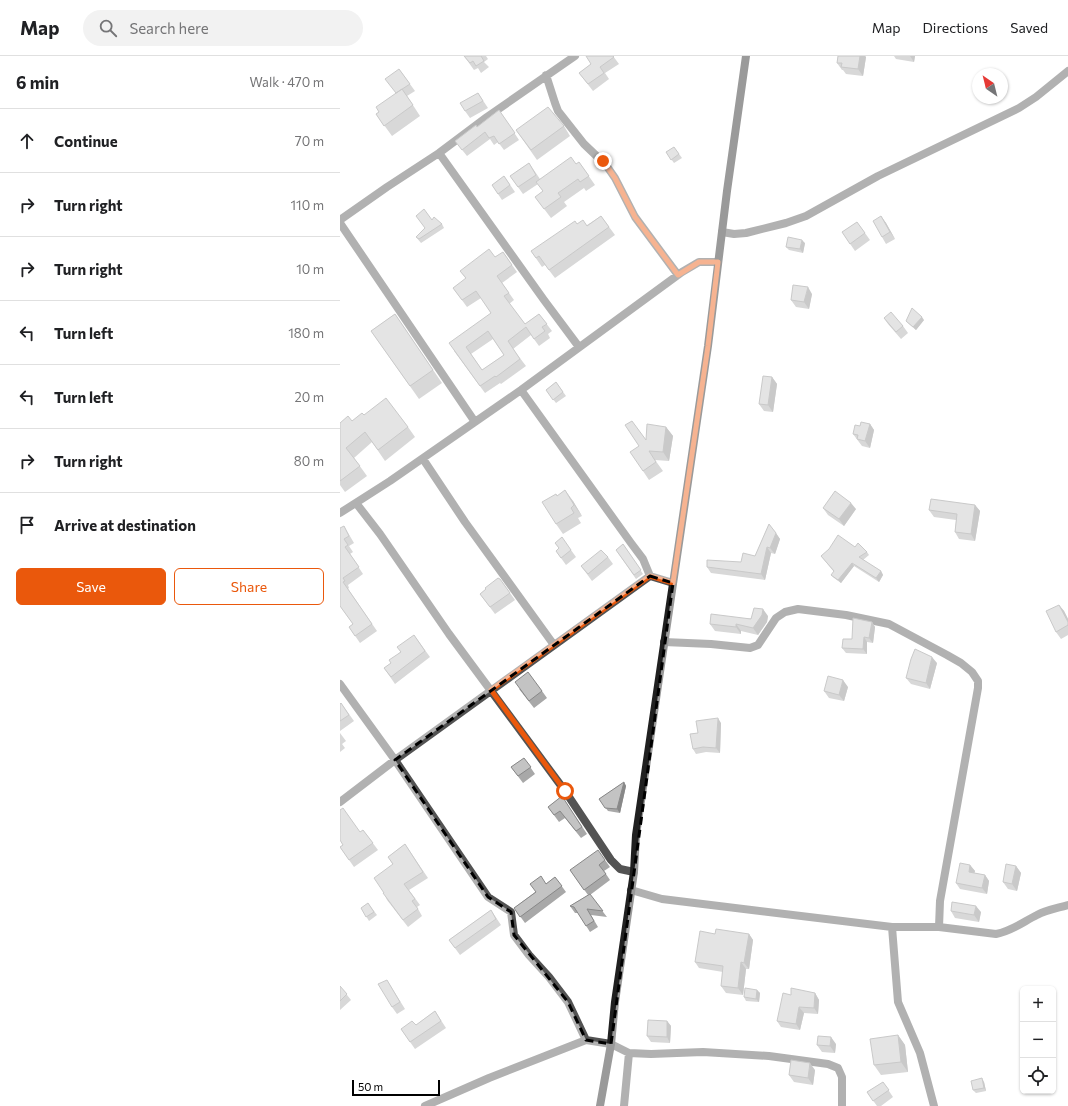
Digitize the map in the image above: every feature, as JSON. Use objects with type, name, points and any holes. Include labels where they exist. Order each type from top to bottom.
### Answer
[{"type":"street","points":[[475,422],[340,222],[386,187],[439,153],[546,75],[575,56]]},
{"type":"street","points":[[600,1106],[611,1044],[615,1002],[634,872],[636,834],[708,346],[746,56]]},
{"type":"street","points":[[722,232],[734,234],[746,233],[786,223],[806,216],[878,176],[1019,108],[1036,97],[1068,71]]},
{"type":"street","points":[[546,75],[558,111],[584,144],[606,165],[615,178],[635,217],[678,275]]},
{"type":"street","points":[[439,153],[579,347]]},
{"type":"street","points":[[340,513],[521,390],[678,275],[699,262],[718,262]]},
{"type":"street","points":[[521,390],[640,555],[650,576],[673,583]]},
{"type":"street","points":[[423,458],[465,522],[554,645]]},
{"type":"street","points":[[356,503],[380,534],[445,628],[565,791],[611,860],[620,869],[634,872]]},
{"type":"street","points":[[340,802],[491,690],[650,576]]},
{"type":"street","points":[[664,642],[711,644],[745,648],[755,646],[762,640],[773,621],[780,614],[792,610],[808,610],[873,620],[889,624],[961,663],[972,672],[978,681],[978,688],[940,902],[939,928]]},
{"type":"street","points":[[340,684],[395,760],[488,897],[510,912],[514,935],[568,1002],[586,1040]]},
{"type":"street","points":[[631,890],[662,899],[892,926],[939,928],[996,934],[1005,933],[1038,914],[1068,905]]},
{"type":"street","points":[[892,926],[898,1002],[920,1053],[934,1106]]},
{"type":"street","points":[[425,1106],[489,1078],[586,1040],[611,1044],[629,1052],[652,1054],[703,1052],[769,1056],[828,1064],[838,1068],[842,1077],[842,1106]]},
{"type":"street","points":[[624,1106],[629,1052]]},
{"type":"highlighted area","points":[[650,576],[673,583],[611,1044],[603,1044],[586,1040],[568,1002],[514,935],[511,912],[488,897],[395,760]]},
{"type":"building","points":[[464,56],[481,56],[484,61],[476,66],[473,61],[470,63]]},
{"type":"building","points":[[586,56],[614,57],[600,67],[604,73],[588,84],[579,73],[591,64]]},
{"type":"building","points":[[838,56],[860,56],[858,69],[841,67],[842,63],[837,63]]},
{"type":"building","points":[[399,69],[410,84],[396,93],[385,79]]},
{"type":"building","points":[[402,89],[413,105],[384,126],[376,114],[379,112],[376,107]]},
{"type":"building","points":[[478,93],[483,101],[465,111],[460,103]]},
{"type":"building","points":[[548,107],[564,126],[531,150],[516,130]]},
{"type":"building","points":[[499,110],[515,133],[499,144],[494,136],[489,138],[485,132],[462,150],[455,141],[476,125],[477,127]]},
{"type":"building","points":[[674,147],[679,154],[671,160],[666,152]]},
{"type":"building","points":[[571,157],[576,164],[579,162],[589,176],[580,182],[578,179],[558,193],[561,197],[544,209],[535,197],[543,191],[536,182]]},
{"type":"building","points":[[529,163],[536,175],[518,187],[510,176]]},
{"type":"building","points":[[504,176],[510,185],[498,194],[492,185]]},
{"type":"building","points":[[424,209],[432,220],[434,217],[442,224],[419,239],[416,237],[425,228],[416,216]]},
{"type":"building","points":[[601,216],[609,227],[549,270],[539,256],[536,258],[531,251],[575,221],[577,224],[583,220],[587,226]]},
{"type":"building","points":[[881,216],[890,232],[882,237],[873,221]]},
{"type":"building","points":[[857,222],[865,233],[850,244],[842,232]]},
{"type":"building","points":[[788,237],[802,240],[800,249],[786,247]]},
{"type":"building","points":[[489,249],[495,257],[503,252],[512,265],[497,276],[509,293],[504,296],[525,324],[539,314],[547,324],[542,327],[545,331],[534,339],[526,327],[508,341],[520,359],[496,377],[495,376],[480,386],[449,343],[491,313],[476,291],[462,300],[453,288],[466,278],[460,271]],"holes":[[[488,331],[504,355],[482,370],[466,347]]]},
{"type":"building","points":[[793,285],[808,287],[804,302],[791,300]]},
{"type":"building","points":[[912,308],[922,317],[913,327],[906,321]]},
{"type":"building","points":[[891,312],[903,326],[896,332],[884,318]]},
{"type":"building","points":[[395,314],[433,370],[410,386],[371,331]]},
{"type":"building","points":[[763,376],[772,377],[768,405],[759,404]]},
{"type":"building","points":[[556,382],[563,392],[553,400],[546,390]]},
{"type":"building","points":[[386,398],[408,427],[378,450],[365,432],[346,448],[360,466],[340,481],[340,423],[348,416],[352,421],[362,413],[364,415]]},
{"type":"building","points":[[632,421],[646,440],[647,424],[666,427],[663,452],[649,451],[656,462],[643,471],[630,452],[639,446],[625,425]]},
{"type":"building","points":[[861,422],[870,424],[865,441],[857,439],[858,435],[853,434],[855,425],[860,426]]},
{"type":"building","points":[[565,490],[574,505],[571,508],[574,513],[556,524],[542,502],[556,494],[557,496]]},
{"type":"building","points":[[835,491],[851,503],[839,519],[823,508]]},
{"type":"building","points":[[931,499],[975,505],[971,534],[955,532],[957,514],[929,510]]},
{"type":"building","points":[[769,524],[776,533],[770,548],[767,547],[761,574],[707,567],[707,560],[741,562],[743,553],[755,556]]},
{"type":"building","points":[[344,526],[349,536],[344,539],[348,545],[345,547],[359,567],[343,578],[345,581],[343,582],[372,624],[355,636],[349,627],[353,624],[340,606],[340,528]]},
{"type":"building","points":[[838,535],[855,547],[858,543],[867,552],[859,557],[881,571],[876,578],[852,563],[838,580],[831,575],[834,571],[821,556],[829,549]]},
{"type":"building","points":[[562,537],[571,550],[561,558],[556,551],[559,548],[555,543]]},
{"type":"building","points":[[623,544],[641,570],[634,575],[616,550]]},
{"type":"building","points":[[601,550],[608,557],[588,574],[581,566]]},
{"type":"building","points":[[498,578],[510,593],[490,607],[480,594]]},
{"type":"building","points":[[1059,605],[1068,622],[1068,625],[1056,632],[1046,611]]},
{"type":"building","points":[[754,608],[763,609],[762,615],[753,628],[736,624],[736,627],[710,624],[711,614],[751,619]]},
{"type":"building","points":[[853,618],[872,622],[869,638],[864,637],[863,649],[842,648],[843,639],[852,639]]},
{"type":"building","points":[[414,635],[425,651],[391,677],[384,668],[391,663],[389,660],[401,652],[397,647]]},
{"type":"building","points":[[915,649],[932,657],[926,683],[906,678]]},
{"type":"building","points":[[528,672],[542,691],[529,701],[515,682]]},
{"type":"building","points":[[828,676],[843,680],[839,695],[824,691]]},
{"type":"building","points":[[341,703],[349,715],[340,721],[340,704]]},
{"type":"building","points":[[718,718],[716,748],[703,747],[693,749],[690,734],[698,733],[696,721]]},
{"type":"building","points":[[524,758],[531,767],[518,776],[511,767]]},
{"type":"building","points":[[624,782],[617,809],[605,808],[599,799]]},
{"type":"building","points":[[562,796],[582,827],[576,831],[560,811],[554,815],[548,807]]},
{"type":"building","points":[[343,808],[360,832],[363,830],[373,843],[349,860],[340,847],[343,845],[340,840],[340,810]]},
{"type":"building","points":[[405,844],[423,872],[404,884],[415,899],[412,901],[418,909],[403,920],[374,878],[393,864],[388,857]]},
{"type":"building","points":[[598,850],[605,860],[599,865],[606,874],[584,890],[570,870]]},
{"type":"building","points":[[960,863],[970,865],[969,872],[985,875],[982,888],[956,883]]},
{"type":"building","points":[[1006,864],[1016,866],[1012,884],[1003,882]]},
{"type":"building","points":[[541,876],[546,884],[555,877],[562,886],[520,917],[514,908],[536,892],[530,884]]},
{"type":"building","points":[[590,894],[603,911],[587,909],[594,921],[586,926],[574,907],[570,906]]},
{"type":"building","points":[[952,902],[976,906],[974,915],[951,911]]},
{"type":"building","points":[[368,903],[374,912],[366,917],[361,908]]},
{"type":"building","points":[[491,910],[496,919],[455,948],[449,940]]},
{"type":"building","points":[[716,929],[749,934],[744,963],[741,962],[738,988],[721,986],[723,966],[695,962],[700,931],[715,934]]},
{"type":"building","points":[[387,980],[400,1002],[392,1007],[378,984]]},
{"type":"building","points":[[340,986],[347,994],[340,1001]]},
{"type":"building","points":[[745,988],[757,990],[756,999],[744,997]]},
{"type":"building","points":[[791,988],[815,993],[814,1008],[799,1007],[796,1024],[777,1021],[783,993],[791,995]]},
{"type":"building","points":[[435,1011],[441,1021],[410,1042],[401,1029],[412,1021],[416,1025]]},
{"type":"building","points":[[648,1020],[667,1021],[667,1037],[647,1036]]},
{"type":"building","points":[[898,1035],[901,1062],[874,1065],[870,1039]]},
{"type":"building","points":[[818,1036],[831,1037],[830,1046],[817,1045]]},
{"type":"building","points":[[791,1060],[810,1063],[808,1078],[789,1075]]},
{"type":"building","points":[[982,1078],[984,1088],[973,1090],[971,1081]]},
{"type":"building","points":[[883,1082],[889,1090],[873,1101],[867,1092]]},
{"type":"route","points":[[565,791],[491,690],[650,576],[673,583],[708,346],[718,262],[699,262],[678,275],[635,217],[615,178],[603,161]]}]
